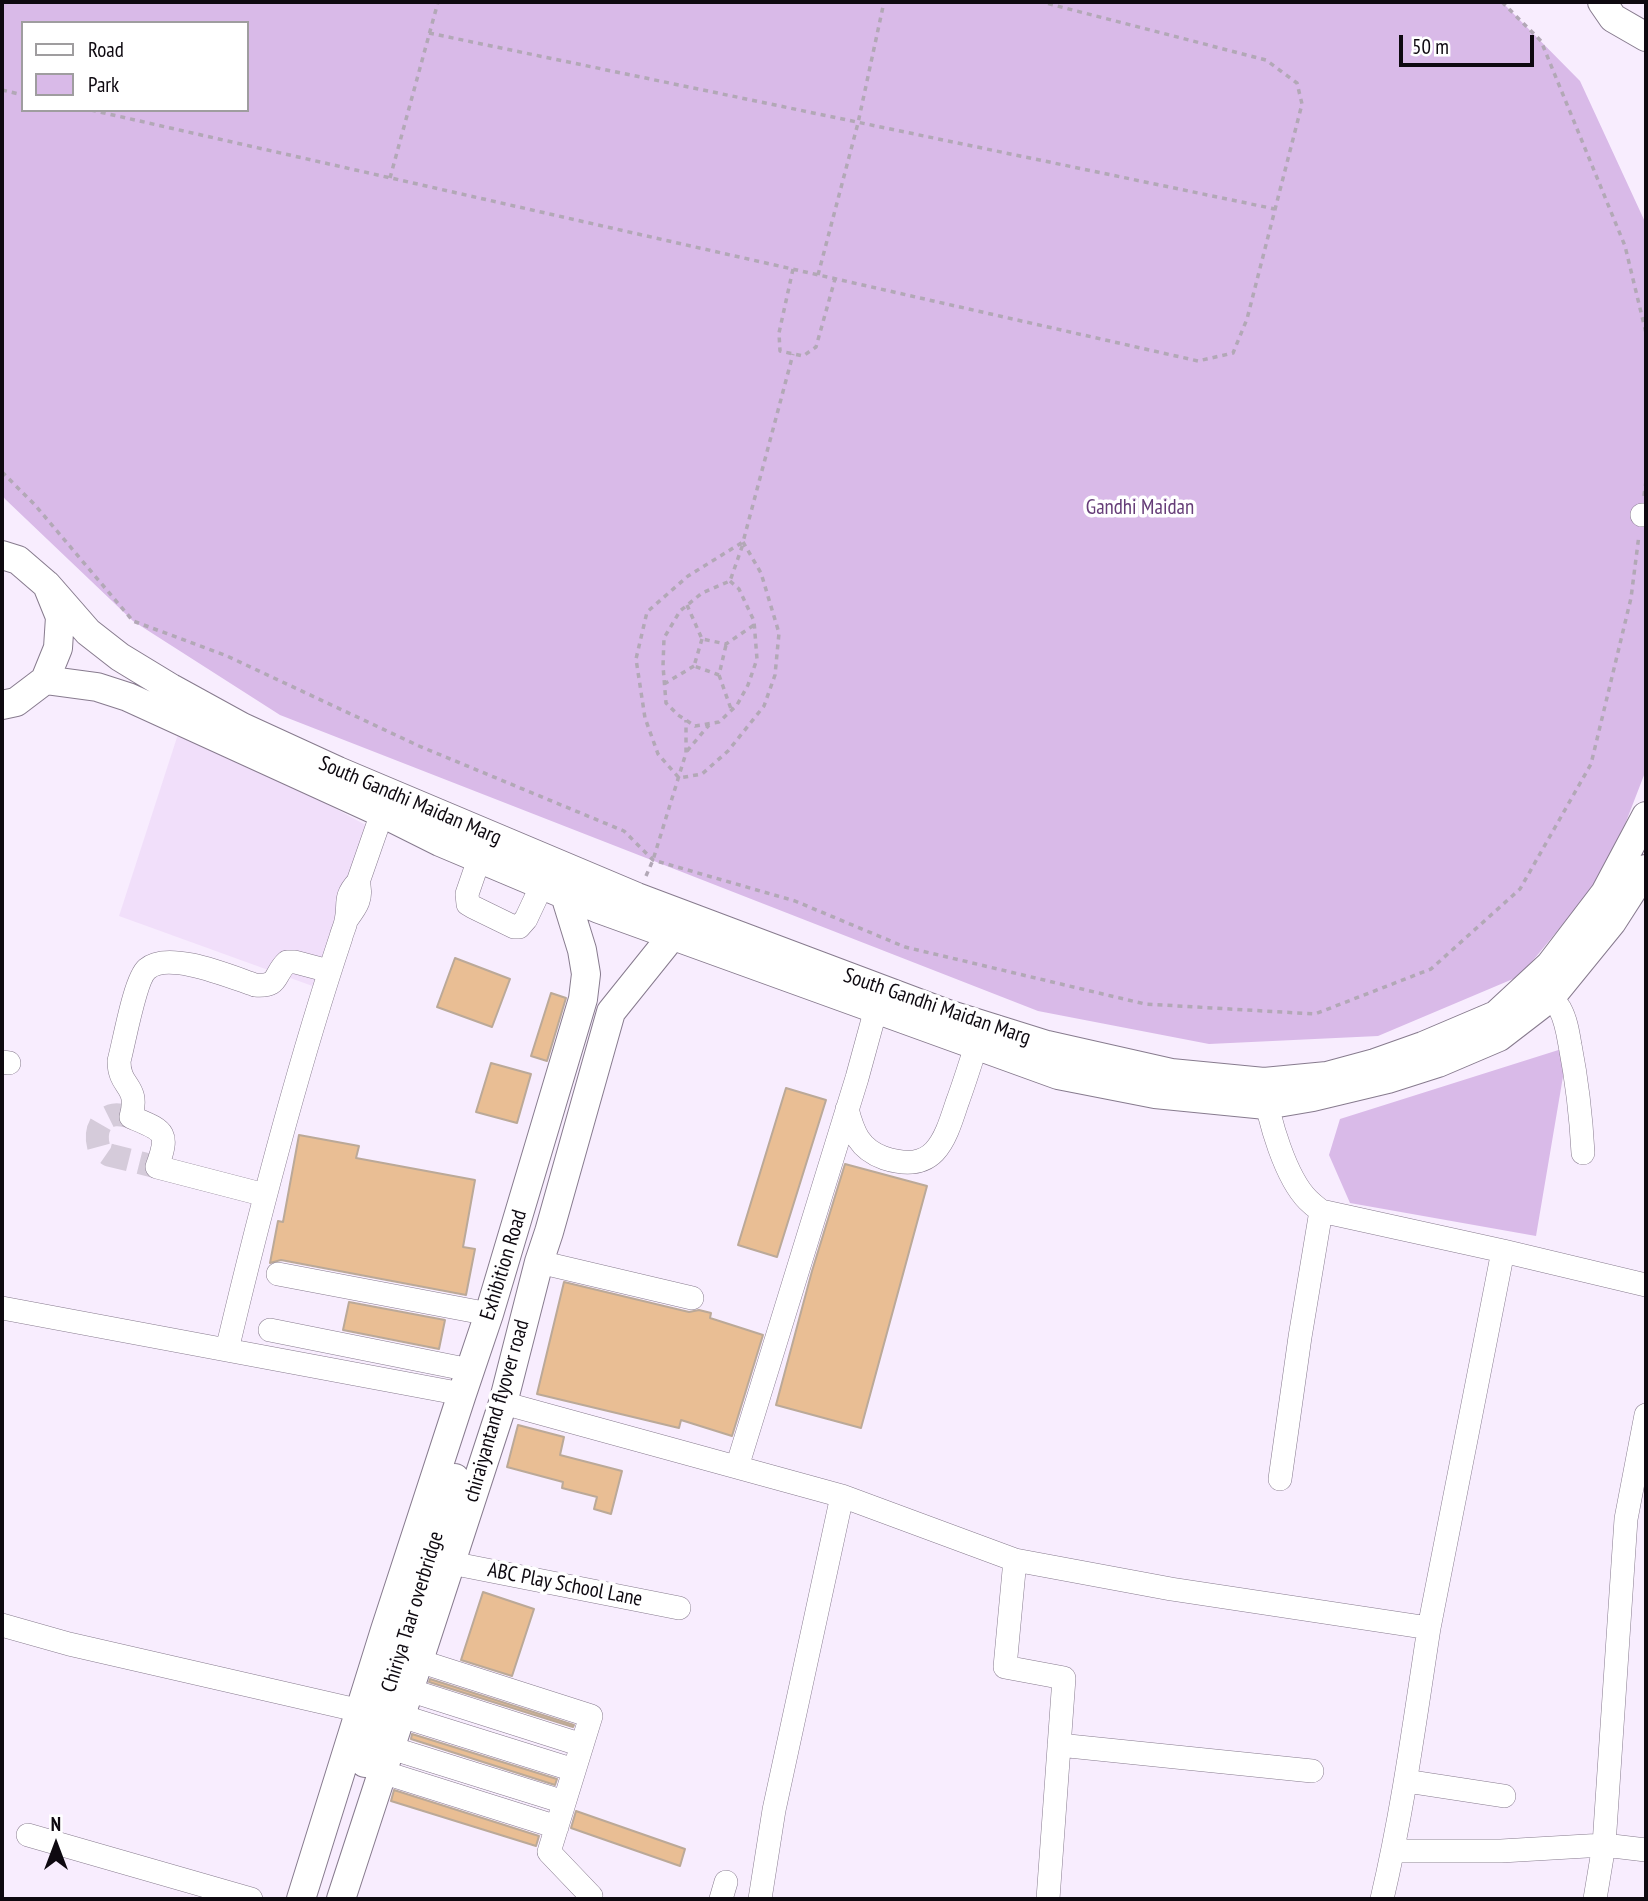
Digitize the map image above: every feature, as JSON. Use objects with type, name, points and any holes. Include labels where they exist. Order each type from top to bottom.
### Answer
[{"type":"main road","points":[[1602,2],[1613,18],[1646,41]]},
{"type":"main road","name":"South Gandhi Maidan Marg","points":[[7,553],[47,584],[88,632],[120,657],[242,727],[338,771],[879,999],[948,1014],[1048,1045],[1265,1093],[1375,1063],[1423,1046],[1496,1015],[1541,990],[1550,965],[1605,893],[1646,816]]},
{"type":"main road","points":[[6,706],[45,680],[58,648],[60,617],[47,584]]},
{"type":"main road","points":[[45,680],[97,687],[128,697],[440,842],[599,909],[672,936],[879,999],[976,1046],[1058,1075],[1155,1094],[1265,1093]]},
{"type":"main road","points":[[1541,990],[1612,922],[1646,869]]},
{"type":"main road","name":"Exhibition Road","points":[[301,1899],[489,1314],[583,999],[586,974],[582,950],[553,890]]},
{"type":"main road","points":[[637,897],[672,936]]},
{"type":"main road","name":"chiraiyantand flyover road","points":[[341,1899],[503,1403],[535,1251],[611,1012],[672,936]]},
{"type":"main road","points":[[519,1218],[535,1251]]},
{"type":"main road","name":"Chiriya Taar overbridge","points":[[322,1899],[535,1251]]},
{"type":"street","points":[[227,1350],[265,1195],[329,971],[347,919],[347,903],[351,890],[358,882],[382,813]]},
{"type":"street","points":[[480,859],[467,894],[468,904],[514,927],[523,924],[553,890]]},
{"type":"street","points":[[265,1195],[157,1167],[164,1148],[164,1139],[160,1130],[131,1117],[134,1094],[122,1079],[119,1070],[139,982],[146,969],[170,961],[265,986],[272,984],[281,967],[287,962],[329,971]]},
{"type":"street","points":[[1541,990],[1558,1006],[1565,1020],[1581,1110],[1583,1153]]},
{"type":"street","points":[[737,1467],[879,999]]},
{"type":"street","points":[[847,1109],[853,1132],[872,1153],[900,1163],[920,1161],[936,1151],[947,1133],[976,1046]]},
{"type":"street","points":[[1265,1093],[1272,1128],[1293,1178],[1307,1200],[1321,1211],[1646,1285]]},
{"type":"street","points":[[1280,1479],[1321,1211]]},
{"type":"street","points":[[535,1251],[692,1298]]},
{"type":"street","points":[[1382,1899],[1394,1851],[1429,1628],[1503,1251]]},
{"type":"street","points":[[278,1274],[489,1314]]},
{"type":"street","points":[[2,1308],[227,1350],[466,1382]]},
{"type":"street","points":[[270,1330],[466,1382]]},
{"type":"street","points":[[503,1403],[842,1496],[1015,1560],[1171,1589],[1429,1628]]},
{"type":"street","points":[[1595,1899],[1604,1845],[1626,1519],[1646,1415]]},
{"type":"street","points":[[760,1899],[774,1810],[842,1496]]},
{"type":"street","points":[[1015,1560],[1004,1667],[1064,1678],[1048,1899]]},
{"type":"street","name":"ABC Play School Lane","points":[[451,1563],[679,1608]]},
{"type":"street","points":[[2,1625],[69,1644],[361,1711]]},
{"type":"street","points":[[419,1661],[591,1716],[549,1852],[591,1896],[590,1899]]},
{"type":"street","points":[[405,1703],[582,1745]]},
{"type":"street","points":[[405,1703],[574,1770]]},
{"type":"street","points":[[1059,1745],[1312,1771]]},
{"type":"street","points":[[387,1760],[564,1802]]},
{"type":"street","points":[[387,1760],[557,1827]]},
{"type":"street","points":[[1406,1781],[1504,1796]]},
{"type":"street","points":[[28,1835],[251,1899]]},
{"type":"street","points":[[1394,1851],[1501,1851],[1604,1845],[1646,1850]]},
{"type":"path","points":[[390,178],[438,2]]},
{"type":"path","points":[[818,275],[858,122],[884,2]]},
{"type":"path","points":[[100,112],[1198,361],[1233,353],[1247,319],[1302,104],[1297,83],[1266,60],[1042,2]]},
{"type":"path","points":[[1502,2],[1541,41],[1625,246],[1646,332]]},
{"type":"path","points":[[429,33],[1275,209]]},
{"type":"path","points":[[2,90],[21,95]]},
{"type":"path","points":[[793,269],[779,333],[780,351],[803,356],[816,347],[835,279]]},
{"type":"path","points":[[730,581],[739,589],[754,625],[757,659],[748,685],[737,705],[719,722],[695,726],[666,703],[664,638],[680,611],[702,593],[730,581],[793,354]]},
{"type":"path","points":[[2,472],[35,505],[133,621],[227,656],[419,746],[624,831],[653,860],[794,901],[905,947],[1145,1004],[1315,1014],[1431,969],[1520,889],[1591,764],[1631,598],[1644,515],[1646,481]]},
{"type":"path","points":[[679,778],[658,754],[645,718],[636,659],[647,612],[688,576],[743,542]]},
{"type":"path","points":[[679,778],[702,774],[728,751],[764,706],[775,675],[779,633],[761,573],[743,542]]},
{"type":"path","points":[[664,684],[694,666],[702,639],[687,605]]},
{"type":"path","points":[[732,710],[719,675],[726,644],[754,625]]},
{"type":"path","points":[[702,639],[726,644]]},
{"type":"path","points":[[694,666],[719,675]]},
{"type":"path","points":[[637,897],[653,860],[686,753],[686,720]]},
{"type":"path","points":[[686,753],[709,725]]},
{"type":"shaded area","points":[[181,725],[386,836],[329,992],[119,916]]},
{"type":"green space","name":"Gandhi Maidan","points":[[2,2],[1502,2],[1580,81],[1646,224],[1646,770],[1607,871],[1520,976],[1378,1036],[1209,1044],[1038,1011],[280,715],[133,621],[2,494]]},
{"type":"green space","points":[[1568,1047],[1536,1236],[1350,1203],[1329,1155],[1340,1119]]},
{"type":"building","points":[[455,958],[510,979],[492,1027],[437,1007]]},
{"type":"building","points":[[551,993],[566,998],[547,1061],[531,1056]]},
{"type":"building","points":[[491,1063],[531,1074],[517,1123],[476,1112]]},
{"type":"building","points":[[786,1088],[826,1100],[777,1257],[738,1245]]},
{"type":"building","points":[[299,1135],[359,1146],[356,1158],[475,1180],[463,1247],[475,1249],[466,1295],[281,1260],[270,1263],[278,1221],[283,1222]]},
{"type":"building","points":[[845,1164],[927,1186],[861,1428],[776,1405],[812,1271]]},
{"type":"building","points":[[564,1282],[689,1312],[699,1310],[711,1313],[710,1318],[763,1335],[732,1436],[681,1420],[679,1428],[537,1394]]},
{"type":"building","points":[[349,1302],[445,1320],[439,1349],[343,1330]]},
{"type":"building","points":[[518,1425],[564,1437],[560,1455],[622,1471],[611,1514],[594,1509],[597,1497],[562,1488],[563,1482],[507,1467]]},
{"type":"building","points":[[483,1592],[534,1609],[512,1676],[461,1660]]},
{"type":"building","points":[[430,1679],[574,1725],[573,1727],[429,1682]]},
{"type":"building","points":[[412,1734],[557,1779],[555,1785],[411,1739]]},
{"type":"building","points":[[394,1790],[539,1836],[536,1846],[391,1801]]},
{"type":"building","points":[[576,1811],[685,1849],[680,1866],[571,1828]]},
{"type":"tunnel","points":[[131,1117],[116,1115],[104,1120],[97,1138],[99,1148],[109,1155],[157,1167]]}]
